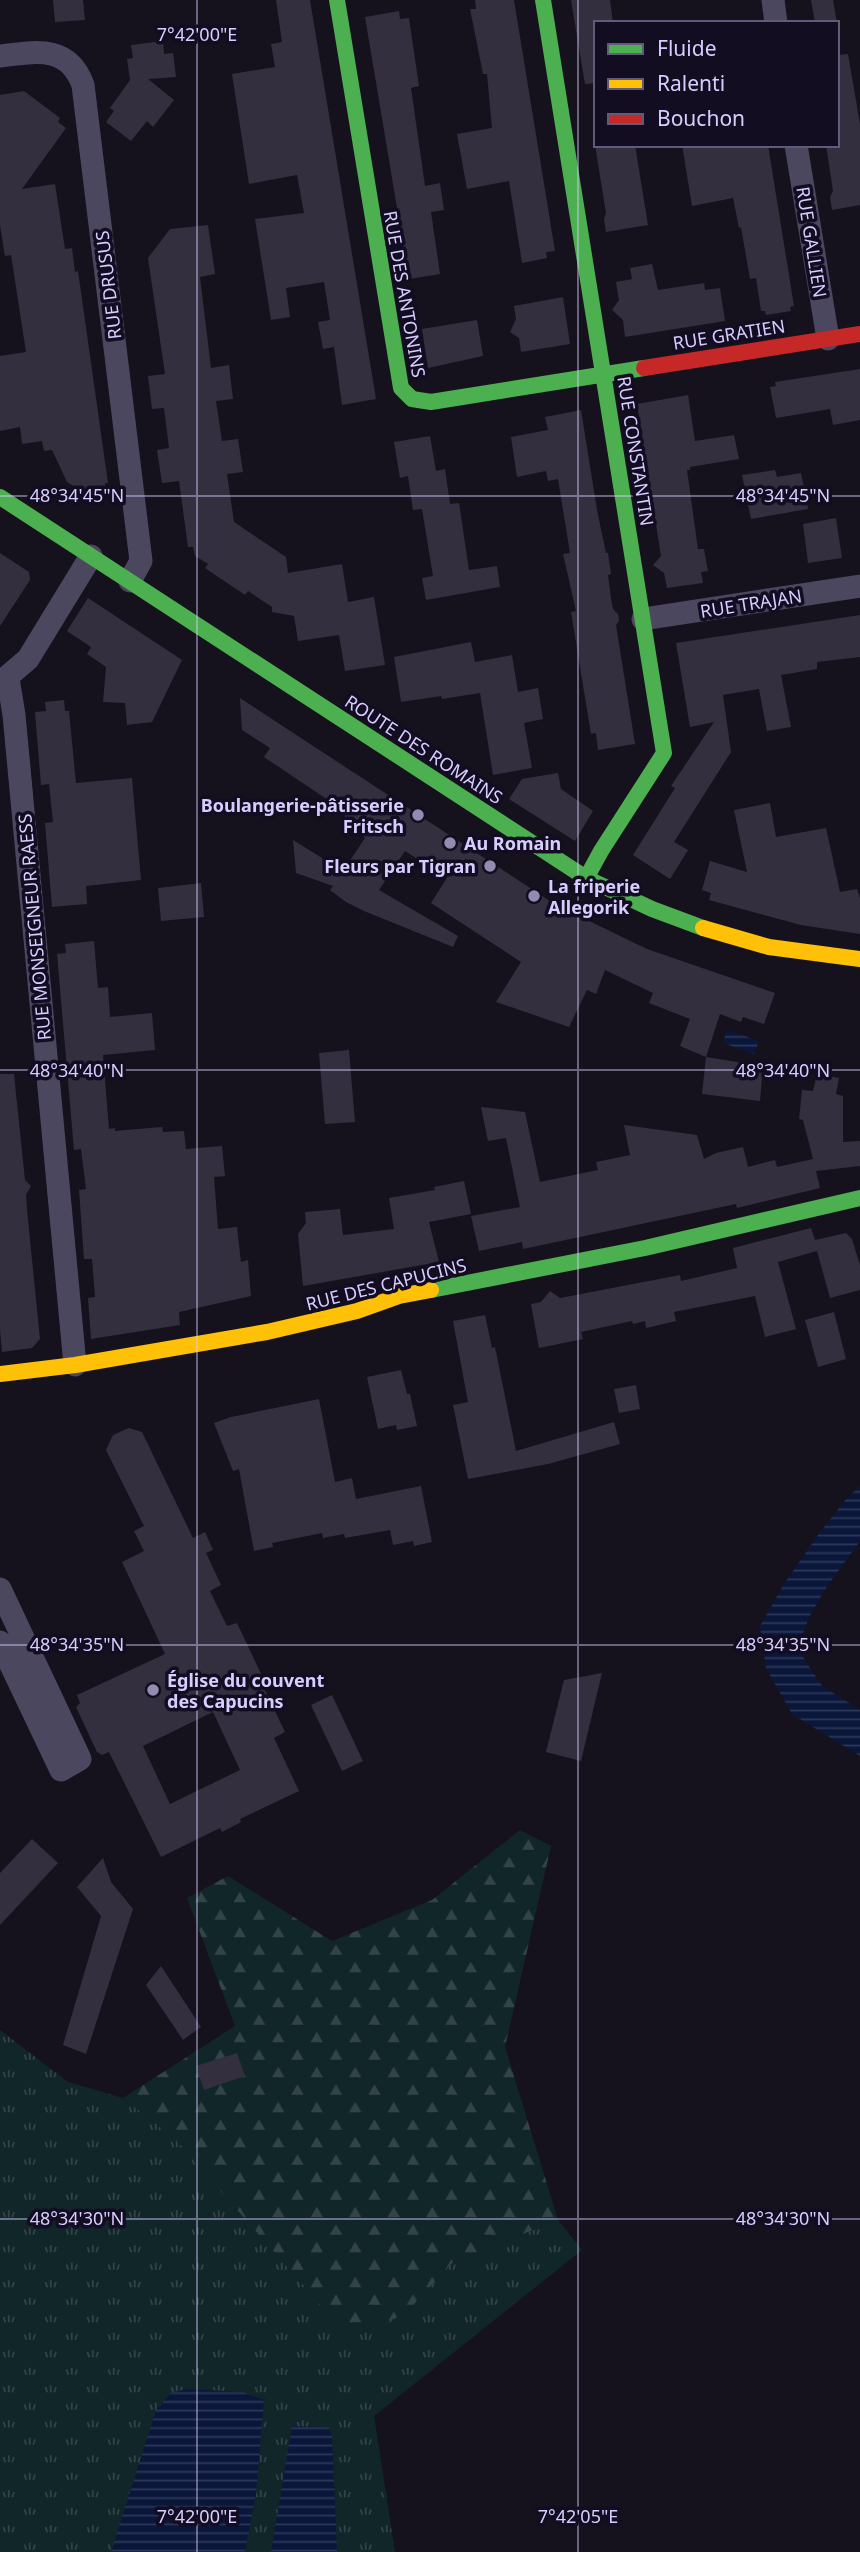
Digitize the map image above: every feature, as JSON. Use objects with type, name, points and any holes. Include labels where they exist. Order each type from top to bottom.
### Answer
[{"type":"street","name":"RUE DES ANTONINS","points":[[337,0],[401,388],[412,399],[431,402],[604,373]]},
{"type":"street","name":"RUE CONSTANTIN","points":[[543,0],[664,753],[584,882]]},
{"type":"street","points":[[773,0],[776,21]]},
{"type":"street","name":"RUE DRUSUS","points":[[0,56],[49,52],[70,63],[79,73],[83,85],[141,561],[130,581]]},
{"type":"street","name":"RUE GALLIEN","points":[[796,147],[828,339]]},
{"type":"street","name":"RUE GRATIEN","points":[[604,373],[860,334]]},
{"type":"street","name":"ROUTE DES ROMAINS","points":[[0,497],[584,882],[755,943],[860,959]]},
{"type":"street","name":"RUE MONSEIGNEUR RAESS","points":[[75,1365],[15,729],[4,681],[28,659],[91,556]]},
{"type":"street","name":"RUE TRAJAN","points":[[643,619],[860,586]]},
{"type":"street","name":"RUE DES CAPUCINS","points":[[0,1374],[75,1365],[267,1332],[358,1311],[399,1296],[645,1248],[860,1199]]},
{"type":"street","points":[[0,1589],[80,1759],[61,1770],[0,1642]]},
{"type":"green space","points":[[520,1830],[551,1846],[505,2047],[558,2220],[453,2262],[404,2315],[348,2336],[175,2139],[123,2098],[235,2026],[187,1898],[228,1876],[332,1941],[432,1900]]},
{"type":"green space","points":[[0,2030],[68,2082],[123,2098],[175,2138],[348,2336],[404,2315],[453,2262],[558,2220],[582,2250],[374,2416],[395,2552],[0,2552]]},
{"type":"water","points":[[727,1030],[759,1041],[754,1054],[723,1043]]},
{"type":"water","points":[[860,1486],[860,1541],[828,1585],[811,1613],[802,1636],[803,1657],[822,1686],[860,1710],[860,1756],[792,1714],[766,1668],[760,1626],[784,1584],[818,1535],[846,1499]]},
{"type":"water","points":[[188,2389],[243,2392],[264,2400],[256,2494],[245,2552],[111,2552],[156,2410],[172,2392]]},
{"type":"water","points":[[292,2426],[329,2427],[332,2436],[337,2552],[271,2552]]},
{"type":"building","points":[[53,0],[83,0],[85,20],[55,22]]},
{"type":"building","points":[[276,0],[310,0],[376,399],[342,405],[334,347],[323,349],[318,322],[330,320],[324,282],[286,288],[290,317],[271,320],[255,219],[304,213],[297,175],[249,184],[232,74],[275,67],[271,44],[282,42]]},
{"type":"building","points":[[475,0],[514,0],[555,251],[546,252],[547,258],[522,263],[509,181],[467,189],[457,134],[492,128],[487,74],[483,74],[470,9],[476,9]]},
{"type":"building","points":[[571,0],[610,0],[613,21],[594,21],[594,83],[585,84]]},
{"type":"building","points":[[811,0],[833,0],[837,21],[815,21]]},
{"type":"building","points":[[399,11],[400,19],[409,18],[419,86],[411,88],[425,186],[440,183],[444,210],[431,212],[440,274],[409,279],[365,17]]},
{"type":"building","points":[[163,41],[164,54],[173,53],[176,77],[148,79],[174,100],[153,127],[147,121],[131,141],[106,122],[114,111],[110,108],[130,80],[127,59],[133,58],[131,45]]},
{"type":"building","points":[[848,54],[860,124],[860,205],[832,210],[830,197],[833,191],[826,147],[839,147],[839,55]]},
{"type":"building","points":[[24,91],[60,118],[58,122],[66,128],[22,189],[55,184],[65,249],[72,248],[75,272],[78,271],[108,483],[105,483],[107,495],[83,492],[67,482],[52,450],[44,451],[42,441],[22,444],[20,427],[0,431],[0,356],[26,352],[11,255],[5,256],[0,225],[0,95]]},
{"type":"building","points":[[595,147],[635,147],[648,225],[606,232],[606,213]]},
{"type":"building","points":[[682,147],[768,147],[794,306],[790,307],[791,311],[766,315],[765,311],[761,311],[756,278],[750,279],[733,198],[692,206]]},
{"type":"building","points":[[208,225],[215,274],[200,277],[211,368],[229,365],[233,399],[216,401],[222,441],[238,439],[243,472],[227,474],[234,522],[286,557],[288,573],[342,564],[348,602],[374,597],[385,665],[345,671],[339,635],[298,641],[294,616],[272,612],[272,607],[248,591],[245,595],[205,568],[208,564],[195,556],[193,547],[188,547],[179,481],[162,483],[157,450],[169,448],[164,408],[152,409],[148,376],[165,374],[148,258],[170,229]]},
{"type":"building","points":[[652,264],[658,290],[704,283],[705,290],[720,288],[725,321],[625,337],[623,320],[612,310],[619,300],[616,282],[632,279],[630,268]]},
{"type":"building","points":[[563,297],[570,344],[521,352],[519,338],[510,332],[516,319],[514,306]]},
{"type":"building","points":[[477,320],[483,356],[428,368],[422,329]]},
{"type":"building","points":[[860,369],[860,420],[833,425],[830,409],[776,418],[770,387],[776,386],[775,382]]},
{"type":"building","points":[[688,395],[695,441],[734,435],[739,459],[690,467],[690,470],[687,470],[698,549],[704,549],[708,571],[701,572],[703,583],[667,588],[664,573],[653,565],[661,556],[637,404]]},
{"type":"building","points":[[581,410],[597,510],[608,553],[611,598],[613,609],[618,614],[619,621],[616,625],[635,744],[598,750],[596,733],[591,734],[571,612],[576,611],[563,554],[570,553],[558,479],[548,481],[546,471],[517,477],[511,437],[548,430],[545,417]]},
{"type":"building","points":[[430,436],[436,471],[445,469],[450,504],[459,503],[469,570],[497,566],[500,587],[426,600],[422,578],[433,576],[422,509],[413,510],[408,476],[400,478],[394,442]]},
{"type":"building","points":[[775,470],[777,477],[801,473],[808,509],[751,519],[742,475]]},
{"type":"building","points":[[836,518],[842,558],[808,563],[803,524]]},
{"type":"building","points":[[0,553],[29,572],[30,580],[0,626]]},
{"type":"building","points":[[88,598],[182,660],[152,722],[127,725],[125,703],[103,702],[106,667],[87,654],[91,647],[67,631]]},
{"type":"building","points":[[860,615],[860,657],[817,662],[817,669],[781,675],[791,727],[767,731],[759,689],[723,695],[731,752],[674,842],[688,850],[670,879],[633,855],[675,788],[671,786],[714,722],[690,727],[676,643]]},
{"type":"building","points":[[471,642],[475,662],[512,655],[518,692],[538,688],[543,719],[524,723],[532,768],[493,775],[480,693],[401,702],[394,657]]},
{"type":"building","points":[[240,698],[556,905],[647,949],[775,993],[764,1024],[743,1017],[741,1022],[720,1014],[706,1057],[680,1046],[690,1019],[649,1003],[653,993],[605,970],[596,994],[587,990],[569,1027],[496,1002],[521,962],[431,903],[447,878],[405,851],[379,890],[458,936],[453,947],[364,911],[330,890],[333,886],[296,873],[293,840],[343,871],[365,838],[341,822],[345,815],[335,809],[337,806],[264,757],[270,748],[242,730]]},
{"type":"building","points":[[64,700],[65,711],[69,711],[76,783],[132,778],[141,880],[86,886],[87,904],[52,907],[45,823],[53,822],[49,784],[41,785],[35,712],[46,711],[45,702]]},
{"type":"building","points":[[558,773],[561,789],[593,811],[575,841],[509,799],[522,779]]},
{"type":"building","points":[[770,803],[776,837],[826,828],[840,892],[857,889],[860,898],[860,934],[801,925],[709,900],[711,893],[702,890],[710,861],[747,872],[734,810]]},
{"type":"building","points":[[201,883],[204,917],[161,921],[158,888]]},
{"type":"building","points":[[94,941],[98,988],[108,987],[110,1017],[152,1013],[155,1050],[103,1055],[109,1129],[115,1128],[115,1131],[162,1127],[163,1132],[184,1131],[186,1149],[222,1146],[225,1176],[214,1177],[218,1229],[237,1227],[241,1262],[248,1260],[251,1296],[179,1312],[180,1325],[91,1339],[88,1298],[95,1297],[92,1259],[84,1259],[79,1190],[86,1189],[81,1149],[74,1150],[57,954],[66,953],[65,944]]},
{"type":"building","points":[[349,1050],[355,1122],[325,1124],[319,1053]]},
{"type":"building","points":[[706,1057],[763,1066],[760,1101],[702,1094]]},
{"type":"building","points":[[0,1074],[14,1074],[25,1180],[31,1186],[26,1195],[40,1339],[32,1348],[2,1352],[0,1329]]},
{"type":"building","points":[[817,1074],[839,1078],[836,1094],[843,1096],[843,1142],[860,1141],[860,1166],[816,1171],[820,1188],[737,1208],[736,1204],[523,1249],[522,1242],[479,1251],[471,1216],[520,1207],[506,1138],[488,1141],[481,1107],[525,1112],[540,1182],[598,1170],[596,1162],[630,1155],[624,1125],[697,1135],[704,1159],[716,1153],[743,1147],[748,1167],[775,1160],[777,1167],[813,1159],[803,1120],[799,1119],[802,1090],[813,1091]]},
{"type":"building","points":[[464,1181],[471,1214],[429,1222],[439,1262],[303,1286],[298,1234],[306,1223],[305,1212],[340,1209],[343,1235],[394,1229],[389,1198],[435,1190],[434,1187]]},
{"type":"building","points":[[811,1228],[815,1240],[846,1233],[852,1239],[860,1265],[860,1290],[830,1298],[817,1251],[778,1262],[796,1329],[765,1337],[755,1296],[674,1312],[676,1321],[646,1328],[645,1321],[633,1324],[632,1321],[581,1332],[583,1339],[539,1348],[531,1304],[541,1302],[550,1291],[560,1298],[680,1275],[681,1281],[737,1268],[733,1248]]},
{"type":"building","points":[[834,1312],[846,1359],[818,1367],[805,1320]]},
{"type":"building","points":[[485,1315],[492,1348],[495,1347],[516,1451],[614,1422],[620,1444],[548,1464],[468,1479],[453,1405],[468,1402],[453,1321]]},
{"type":"building","points":[[401,1370],[417,1426],[397,1430],[396,1425],[378,1429],[367,1377]]},
{"type":"building","points":[[636,1385],[640,1409],[619,1413],[614,1389]]},
{"type":"building","points":[[319,1399],[335,1482],[352,1478],[356,1499],[421,1486],[432,1542],[414,1546],[413,1541],[393,1545],[390,1530],[345,1538],[344,1534],[323,1538],[322,1533],[272,1543],[273,1547],[254,1551],[239,1469],[233,1471],[214,1423]]},
{"type":"building","points":[[129,1428],[142,1432],[193,1538],[205,1532],[213,1550],[206,1553],[221,1585],[210,1591],[227,1626],[237,1623],[263,1678],[260,1680],[285,1732],[274,1738],[299,1791],[240,1819],[241,1822],[222,1832],[220,1828],[161,1857],[109,1752],[102,1755],[97,1752],[76,1707],[80,1703],[77,1695],[165,1654],[122,1562],[144,1551],[134,1531],[144,1526],[106,1450],[113,1435]],"holes":[[[213,1712],[240,1770],[170,1804],[143,1746]]]},
{"type":"building","points":[[602,1673],[581,1761],[546,1752],[564,1680]]},
{"type":"building","points":[[332,1695],[363,1761],[342,1771],[311,1705]]},
{"type":"building","points":[[32,1839],[58,1863],[0,1925],[0,1873]]},
{"type":"building","points":[[103,1858],[111,1882],[133,1909],[86,2054],[63,2045],[101,1916],[77,1887]]},
{"type":"building","points":[[161,1966],[201,2027],[183,2040],[146,1985]]},
{"type":"building","points":[[237,2053],[245,2076],[204,2090],[196,2066]]},
{"type":"traffic: fast","points":[[337,0],[401,388],[412,399],[431,402],[644,368]]},
{"type":"traffic: fast","points":[[543,0],[664,753],[601,851],[582,886]]},
{"type":"traffic: fast","points":[[0,497],[586,878],[652,909],[703,928]]},
{"type":"traffic: fast","points":[[431,1290],[645,1248],[860,1198]]},
{"type":"traffic: slow","points":[[703,928],[769,947],[860,959]]},
{"type":"traffic: slow","points":[[0,1374],[75,1365],[267,1332],[357,1311],[399,1296],[431,1290]]},
{"type":"traffic: jam","points":[[644,368],[860,334]]},
{"type":"place","name":"Boulangerie-pâtisserie Fritsch","points":[[418,815]]},
{"type":"place","name":"Au Romain","points":[[450,843]]},
{"type":"place","name":"Fleurs par Tigran","points":[[490,866]]},
{"type":"place","name":"La friperie Allegorik","points":[[534,896]]},
{"type":"place","name":"Église du couvent des Capucins","points":[[153,1690]]}]
